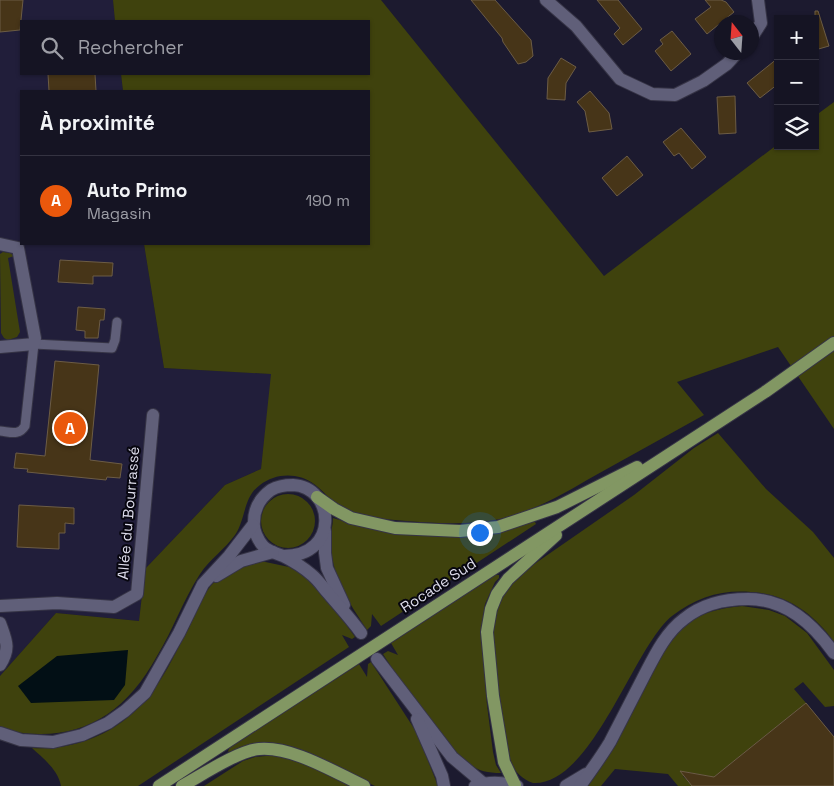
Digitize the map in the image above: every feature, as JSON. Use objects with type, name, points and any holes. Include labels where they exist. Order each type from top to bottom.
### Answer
[{"type":"main road","name":"Rocade Sud","points":[[159,786],[735,412],[834,343]]},
{"type":"main road","points":[[317,497],[351,518],[395,528],[460,531],[498,527],[557,507],[706,431]]},
{"type":"main road","points":[[516,786],[504,762],[493,696],[487,632],[491,609],[497,594],[508,579],[581,511]]},
{"type":"main road","points":[[182,786],[233,758],[257,749],[280,750],[295,755],[364,786]]},
{"type":"street","points":[[546,0],[576,26],[620,79],[652,94],[675,95],[703,81],[731,60]]},
{"type":"street","points":[[758,0],[759,25]]},
{"type":"street","points":[[0,244],[18,248],[34,338],[34,344],[0,347]]},
{"type":"street","name":"Allée du Bourrassé","points":[[0,606],[57,603],[114,607],[137,594],[153,415]]},
{"type":"street","points":[[351,619],[327,568],[325,515],[317,497],[308,490],[286,485],[275,488],[265,494],[258,503],[254,514],[257,536],[264,546],[313,576],[361,633]]},
{"type":"street","points":[[0,733],[21,740],[53,742],[82,735],[108,723],[126,711],[145,694],[179,633],[203,584],[254,525]]},
{"type":"street","points":[[203,584],[241,562],[278,554],[295,556],[306,552],[315,546],[322,536],[325,525]]},
{"type":"street","points":[[580,786],[608,744],[657,651],[671,631],[684,618],[708,606],[728,599],[754,599],[779,604],[803,618],[822,636],[834,653]]},
{"type":"street","points":[[0,623],[8,644],[5,657],[0,664]]},
{"type":"street","points":[[377,658],[452,757],[479,785],[500,782],[516,786]]},
{"type":"street","points":[[410,703],[442,776],[444,786]]},
{"type":"street","points":[[566,786],[590,771]]},
{"type":"lane","points":[[0,431],[17,433],[22,431],[25,426],[34,344],[112,348],[117,322]]},
{"type":"shaded area","points":[[0,0],[113,0],[115,20],[20,20],[20,75],[121,75],[123,90],[20,90],[20,245],[144,245],[164,368],[272,374],[261,469],[225,485],[145,569],[139,621],[56,613],[0,676]]},
{"type":"shaded area","points":[[113,0],[381,0],[604,276],[774,147],[774,150],[819,150],[819,113],[834,102],[834,429],[778,347],[677,382],[704,415],[561,495],[513,516],[461,523],[371,518],[347,512],[334,503],[318,487],[301,477],[279,476],[273,478],[260,485],[250,496],[239,529],[200,574],[157,656],[128,697],[111,712],[92,723],[72,730],[50,734],[0,729],[0,676],[56,613],[139,621],[145,569],[225,485],[261,469],[271,374],[164,368],[144,245],[370,245],[370,90],[123,90],[121,75],[370,75],[370,20],[115,20]]},
{"type":"shaded area","points":[[3,252],[14,256],[8,258],[20,332],[17,337],[8,340],[1,333],[0,254]]},
{"type":"shaded area","points":[[718,433],[766,489],[813,532],[834,558],[834,642],[820,624],[802,610],[772,595],[737,592],[703,598],[672,616],[658,632],[593,739],[574,762],[554,778],[533,783],[528,781],[515,770],[505,750],[491,626],[502,594],[514,580],[530,567],[634,495],[694,448]]},
{"type":"shaded area","points":[[283,494],[293,494],[303,498],[311,506],[315,521],[311,536],[303,544],[293,548],[283,548],[273,544],[265,536],[261,526],[261,516],[265,506],[273,498]]},
{"type":"shaded area","points":[[333,518],[382,529],[531,521],[536,524],[381,626],[372,614],[371,626],[367,630],[347,599],[334,566],[330,541]]},
{"type":"shaded area","points":[[256,560],[289,567],[307,577],[355,637],[352,639],[342,635],[349,647],[138,786],[61,786],[54,770],[32,748],[66,746],[83,742],[114,727],[127,718],[140,706],[162,677],[172,661],[201,601],[213,583],[222,576]]},
{"type":"shaded area","points":[[495,575],[499,575],[499,578],[495,582],[485,604],[481,633],[493,752],[496,765],[501,773],[480,770],[460,758],[419,706],[383,654],[388,651],[398,655],[391,643]]},
{"type":"shaded area","points":[[742,606],[769,610],[785,616],[807,633],[834,670],[834,706],[825,707],[803,682],[794,689],[806,703],[714,777],[687,772],[683,776],[692,786],[678,786],[668,774],[615,769],[601,786],[588,786],[617,741],[651,671],[671,641],[694,619],[706,613]]},
{"type":"shaded area","points":[[128,650],[125,685],[114,700],[31,703],[18,686],[57,656]]},
{"type":"shaded area","points":[[371,662],[417,733],[438,786],[375,786],[287,745],[276,744],[228,752],[229,748],[359,664],[367,677],[368,664]]},
{"type":"shaded area","points":[[276,755],[295,760],[355,786],[204,786],[243,761],[255,757]]},
{"type":"building","points":[[0,0],[23,0],[20,30],[0,32]]},
{"type":"building","points":[[471,0],[495,0],[531,40],[533,56],[526,62],[518,64],[502,38]]},
{"type":"building","points":[[597,0],[618,0],[642,29],[623,45],[614,34],[620,28]]},
{"type":"building","points":[[705,0],[721,0],[726,2],[734,12],[730,15],[714,15],[714,28],[707,34],[695,19],[711,7]]},
{"type":"building","points":[[815,11],[818,11],[829,46],[819,49],[819,15],[815,15]]},
{"type":"building","points":[[672,31],[691,54],[671,71],[655,51],[663,44],[660,40]]},
{"type":"building","points":[[561,58],[576,67],[566,83],[565,100],[547,99],[548,78]]},
{"type":"building","points":[[774,61],[774,87],[760,98],[747,83]]},
{"type":"building","points":[[48,75],[95,75],[96,90],[49,90]]},
{"type":"building","points":[[590,91],[609,113],[612,129],[589,132],[585,111],[577,102]]},
{"type":"building","points":[[735,96],[736,133],[719,134],[717,97]]},
{"type":"building","points":[[681,128],[706,157],[692,169],[679,153],[674,156],[663,142]]},
{"type":"building","points":[[627,156],[643,175],[617,196],[602,178]]},
{"type":"building","points":[[60,260],[113,263],[112,276],[93,276],[93,284],[58,282]]},
{"type":"building","points":[[78,307],[105,309],[104,320],[100,320],[98,338],[85,338],[85,331],[76,330]]},
{"type":"building","points":[[55,361],[99,365],[90,460],[122,464],[120,478],[107,477],[106,480],[27,472],[28,469],[14,468],[16,453],[45,456]]},
{"type":"building","points":[[19,505],[74,508],[74,524],[65,523],[65,533],[59,533],[59,549],[17,547]]},
{"type":"building","points":[[806,703],[834,737],[834,786],[692,786],[680,771],[714,777]]},
{"type":"place","name":"Auto Primo","points":[[70,428]]}]
